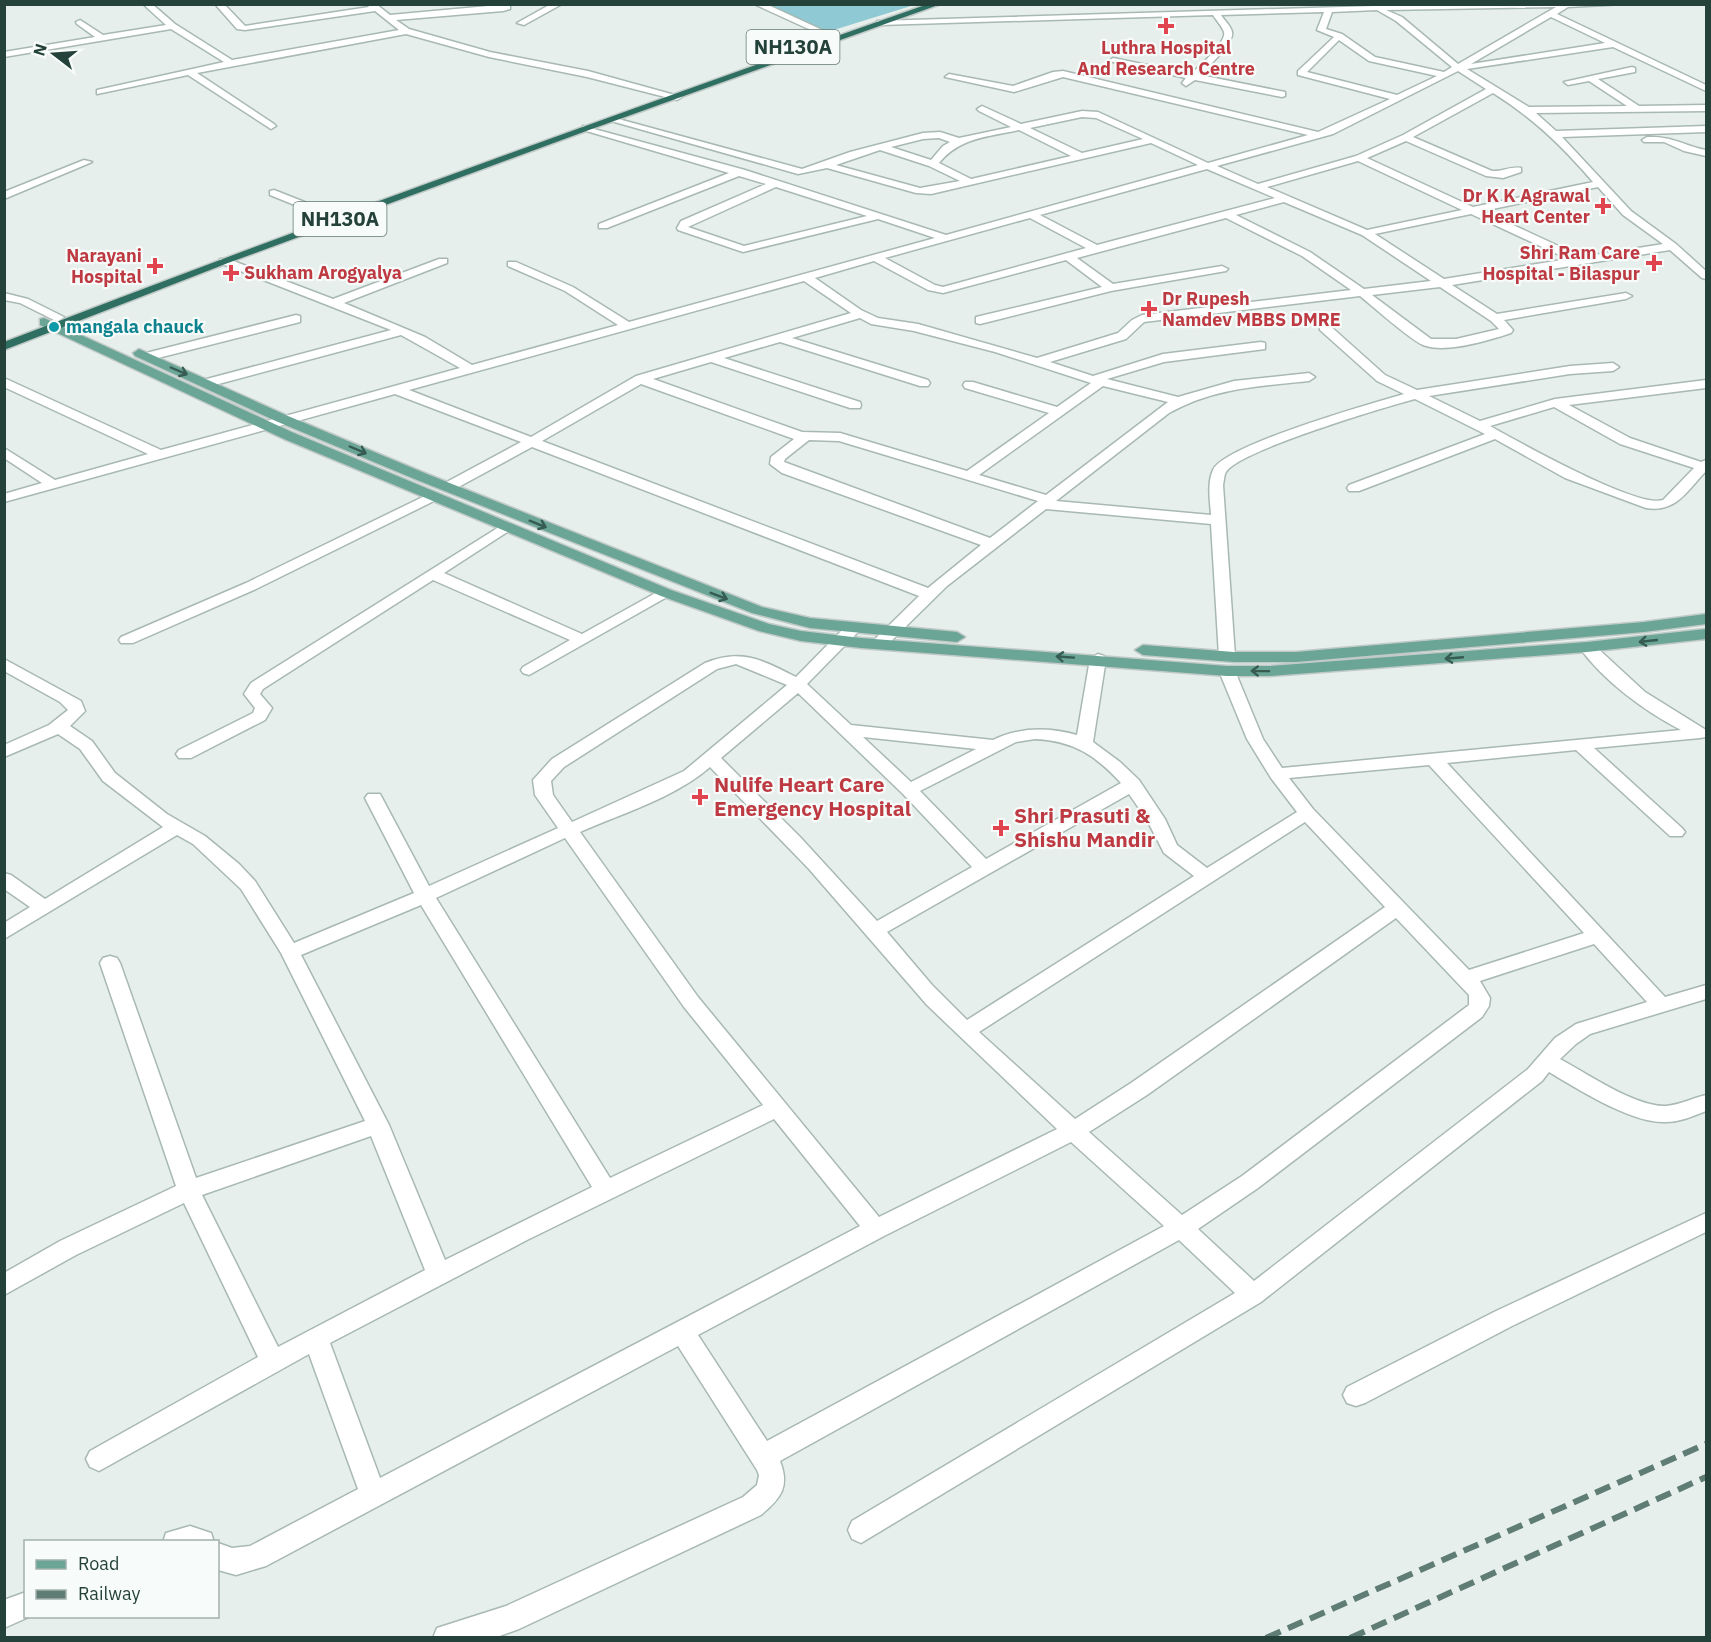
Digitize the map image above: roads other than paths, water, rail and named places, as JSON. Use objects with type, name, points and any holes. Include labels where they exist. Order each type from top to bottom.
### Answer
[{"type":"highway","name":"NH130A","points":[[4,346],[56,322],[331,216],[614,119],[829,35],[921,4]]},
{"type":"highway","name":"NH130A","points":[[4,337],[56,322],[672,95],[937,4]]},
{"type":"main road","points":[[56,322],[146,357],[284,419],[448,487],[747,607],[879,644],[1098,659],[1227,664],[1644,627],[1707,619]]},
{"type":"main road","points":[[56,322],[263,425],[666,592],[765,628],[847,634],[889,632],[1303,670],[1587,647],[1707,634]]},
{"type":"street","points":[[147,4],[172,26],[231,63]]},
{"type":"street","points":[[219,4],[240,27],[245,28],[372,7],[406,31],[489,54],[588,74],[672,95]]},
{"type":"street","points":[[387,18],[504,9],[506,4]]},
{"type":"street","points":[[521,23],[558,4]]},
{"type":"street","points":[[758,4],[829,35]]},
{"type":"street","points":[[1270,4],[1287,11]]},
{"type":"street","points":[[880,23],[1374,8],[1620,4]]},
{"type":"street","points":[[1142,5],[1156,15]]},
{"type":"street","points":[[4,498],[469,368],[1319,136],[1445,75],[1567,5]]},
{"type":"street","points":[[1374,8],[1399,19],[1456,67],[1527,110],[1564,142],[1627,213],[1672,246],[1707,276]]},
{"type":"street","points":[[1329,10],[1320,30],[1339,36],[1372,59],[1445,75]]},
{"type":"street","points":[[1166,98],[1210,61],[1228,38],[1228,31],[1215,13]]},
{"type":"street","points":[[1551,14],[1707,88]]},
{"type":"street","points":[[80,22],[100,37]]},
{"type":"street","points":[[4,55],[172,26]]},
{"type":"street","points":[[100,92],[231,63],[406,31]]},
{"type":"street","points":[[1339,36],[1301,73],[1398,98]]},
{"type":"street","points":[[1456,67],[1500,63],[1529,56],[1616,44]]},
{"type":"street","points":[[1113,61],[1282,94]]},
{"type":"street","points":[[1568,82],[1632,70]]},
{"type":"street","points":[[189,72],[271,126]]},
{"type":"street","points":[[948,77],[1014,89],[1056,74],[1063,74],[1319,136]]},
{"type":"street","points":[[1591,78],[1636,108]]},
{"type":"street","points":[[1257,187],[1359,158],[1406,136],[1493,89]]},
{"type":"street","points":[[1527,110],[1707,108]]},
{"type":"street","points":[[982,109],[1080,156]]},
{"type":"street","points":[[933,164],[946,148],[958,141],[1088,114],[1098,115],[1210,167],[1366,233],[1495,318],[1507,328],[1506,331],[1474,338],[1430,343],[1424,341],[1364,294],[1306,255],[1227,214]]},
{"type":"street","points":[[614,119],[802,172],[853,154],[937,135],[958,141]]},
{"type":"street","points":[[586,128],[881,215],[946,238]]},
{"type":"street","points":[[1554,134],[1707,129]]},
{"type":"street","points":[[1406,136],[1490,174],[1503,175],[1517,170]]},
{"type":"street","points":[[1564,142],[1665,139],[1705,154]]},
{"type":"street","points":[[827,165],[923,191],[971,183],[1152,140]]},
{"type":"street","points":[[881,147],[933,164],[971,183]]},
{"type":"street","points":[[1359,158],[1578,260]]},
{"type":"street","points":[[4,196],[87,162]]},
{"type":"street","points":[[603,226],[737,173],[771,164]]},
{"type":"street","points":[[1366,233],[1601,183]]},
{"type":"street","points":[[774,184],[685,223],[682,228],[743,249],[881,215]]},
{"type":"street","points":[[274,193],[331,216]]},
{"type":"street","points":[[875,257],[929,287],[939,290],[1283,199]]},
{"type":"street","points":[[1032,215],[1094,248]]},
{"type":"street","points":[[1036,362],[1127,334],[1135,322],[1142,319],[1364,294],[1672,246]]},
{"type":"street","points":[[1069,257],[1111,288]]},
{"type":"street","points":[[224,261],[402,331],[469,368]]},
{"type":"street","points":[[332,303],[443,261]]},
{"type":"street","points":[[512,264],[569,289],[627,325]]},
{"type":"street","points":[[980,320],[1111,288],[1222,269]]},
{"type":"street","points":[[805,276],[861,314],[884,324],[914,327],[999,349],[1036,362],[1178,401]]},
{"type":"street","points":[[1495,318],[1626,296]]},
{"type":"street","points":[[8,297],[13,304],[56,322]]},
{"type":"street","points":[[448,487],[640,379],[861,314]]},
{"type":"street","points":[[146,357],[297,319]]},
{"type":"street","points":[[1324,327],[1371,372],[1391,383],[1479,424],[1569,475],[1653,506],[1668,503],[1705,466],[1625,441],[1556,403]]},
{"type":"street","points":[[207,383],[402,331]]},
{"type":"street","points":[[780,338],[924,383]]},
{"type":"street","points":[[970,475],[1059,412],[1098,380],[1163,358],[1261,346]]},
{"type":"street","points":[[711,358],[855,405]]},
{"type":"street","points":[[764,1456],[1182,1227],[1250,1182],[1475,1012],[1480,1005],[1480,995],[1307,813],[1276,774],[1255,740],[1234,693],[1227,664],[1216,476],[1225,464],[1237,456],[1325,420],[1418,394],[1570,370],[1613,367]]},
{"type":"street","points":[[879,644],[929,594],[1148,421],[1178,401],[1211,389],[1309,377]]},
{"type":"street","points":[[640,379],[805,437],[840,436],[970,475],[1046,502],[1218,520]]},
{"type":"street","points":[[4,382],[158,454]]},
{"type":"street","points":[[969,384],[1059,412]]},
{"type":"street","points":[[1479,424],[1556,403],[1707,384]]},
{"type":"street","points":[[394,389],[929,594]]},
{"type":"street","points":[[4,398],[23,391]]},
{"type":"street","points":[[1354,488],[1496,434]]},
{"type":"street","points":[[805,437],[778,457],[777,464],[786,470],[992,544]]},
{"type":"street","points":[[4,452],[53,484]]},
{"type":"street","points":[[127,640],[251,586],[433,496]]},
{"type":"street","points":[[185,754],[259,716],[264,708],[252,694],[257,686],[507,526]]},
{"type":"street","points":[[433,573],[582,640]]},
{"type":"street","points":[[529,670],[666,592]]},
{"type":"street","points":[[290,952],[425,895],[690,775],[712,759],[798,684],[847,634]]},
{"type":"street","points":[[1587,647],[1605,667],[1647,703],[1703,734]]},
{"type":"street","points":[[876,1229],[691,1002],[544,795],[542,780],[550,770],[567,757],[720,661],[733,659],[750,663],[798,684],[909,790],[984,868]]},
{"type":"street","points":[[1084,744],[1098,659]]},
{"type":"street","points":[[4,664],[75,705],[77,711],[74,716],[58,726],[4,752]]},
{"type":"street","points":[[58,726],[86,745],[109,777],[177,827],[199,840],[248,885],[290,952],[378,1125],[439,1275]]},
{"type":"street","points":[[846,730],[996,746]]},
{"type":"street","points":[[909,790],[1011,738],[1029,734],[1056,736],[1084,744],[1116,765],[1133,784],[1156,818],[1173,852],[1207,876]]},
{"type":"street","points":[[1276,774],[1703,734]]},
{"type":"street","points":[[1579,744],[1676,832]]},
{"type":"street","points":[[712,759],[754,799],[966,1031],[1182,1227],[1253,1295]]},
{"type":"street","points":[[1433,759],[1662,1006]]},
{"type":"street","points":[[874,931],[1133,784]]},
{"type":"street","points":[[374,798],[425,895],[605,1189]]},
{"type":"street","points":[[966,1031],[1307,813]]},
{"type":"street","points":[[4,932],[177,827]]},
{"type":"street","points":[[4,879],[43,907]]},
{"type":"street","points":[[219,1557],[235,1562],[256,1557],[876,1229],[1075,1130],[1139,1089],[1398,907]]},
{"type":"street","points":[[1466,979],[1526,957],[1598,936]]},
{"type":"street","points":[[110,963],[189,1190],[272,1362]]},
{"type":"street","points":[[861,1530],[1253,1295],[1535,1076],[1560,1043],[1583,1029],[1707,992]]},
{"type":"street","points":[[1546,1061],[1624,1101],[1653,1112],[1672,1113],[1707,1103]]},
{"type":"street","points":[[99,1459],[272,1362],[439,1275],[605,1189],[776,1108]]},
{"type":"street","points":[[4,1285],[68,1248],[189,1190],[378,1125]]},
{"type":"street","points":[[1356,1395],[1503,1319],[1707,1222]]},
{"type":"street","points":[[447,1638],[509,1619],[752,1506],[769,1492],[772,1475],[764,1456],[682,1331]]},
{"type":"street","points":[[316,1339],[373,1494]]},
{"type":"street","points":[[4,1614],[24,1606]]},
{"type":"water","points":[[763,5],[914,5],[824,33]]},
{"type":"railway","points":[[1266,1638],[1706,1444]]},
{"type":"railway","points":[[1350,1638],[1706,1477]]},
{"type":"place","name":"Luthra Hospital And Research Centre","points":[[1166,26]]},
{"type":"place","name":"Dr K K Agrawal Heart Center","points":[[1603,206]]},
{"type":"place","name":"Shri Ram Care Hospital - Bilaspur","points":[[1654,263]]},
{"type":"place","name":"Narayani Hospital","points":[[155,266]]},
{"type":"place","name":"Sukham Arogyalya","points":[[231,273]]},
{"type":"place","name":"Dr Rupesh Namdev MBBS DMRE","points":[[1149,309]]},
{"type":"place","name":"mangala chauck","points":[[54,327]]},
{"type":"place","name":"Nulife Heart Care Emergency Hospital","points":[[700,797]]},
{"type":"place","name":"Shri Prasuti & Shishu Mandir","points":[[1001,828]]}]
